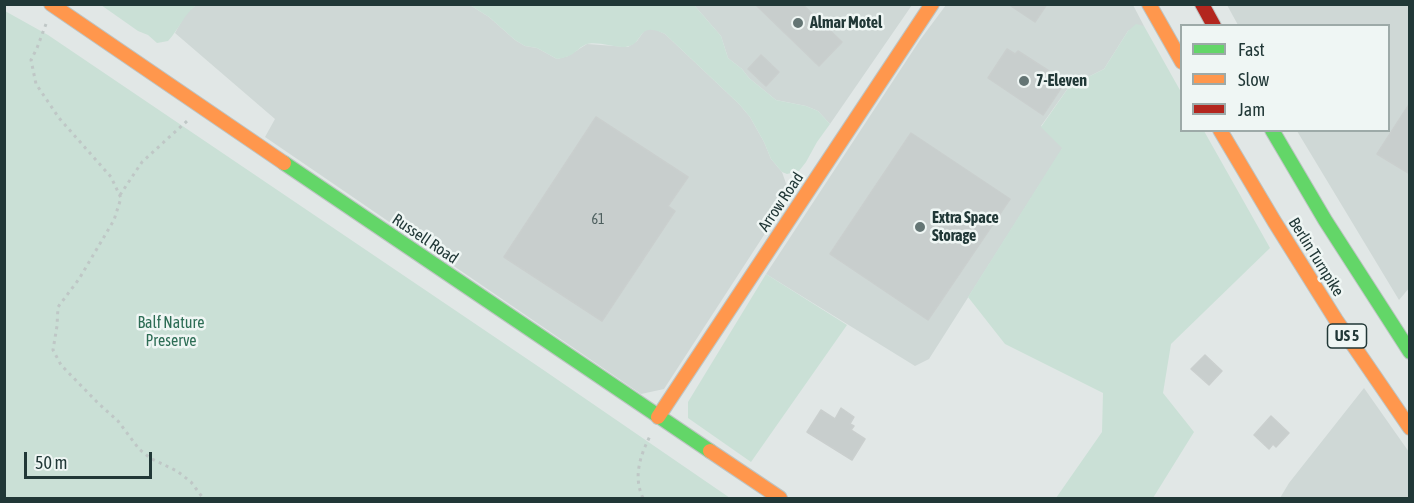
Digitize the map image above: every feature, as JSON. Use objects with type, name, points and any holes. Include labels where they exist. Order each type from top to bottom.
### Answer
[{"type":"main road","name":"Arrow Road","points":[[658,417],[932,4]]},
{"type":"main road","points":[[1149,4],[1180,58]]},
{"type":"main road","points":[[1202,4],[1213,24]]},
{"type":"main road","name":"Russell Road","points":[[53,5],[780,498]]},
{"type":"main road","name":"Berlin Turnpike","points":[[1221,132],[1314,286],[1410,428]]},
{"type":"main road","name":"Berlin Turnpike","points":[[1273,132],[1325,220],[1410,352]]},
{"type":"main road","points":[[1390,324],[1410,347]]},
{"type":"path","points":[[53,5],[37,48],[30,60],[36,84],[58,118],[111,177],[121,198],[114,220],[79,279],[58,307],[53,350],[61,365],[118,421],[139,449],[150,458],[177,471],[191,482],[203,498]]},
{"type":"path","points":[[120,195],[142,162],[199,109],[203,108]]},
{"type":"path","points":[[643,498],[638,487],[641,453],[658,417]]},
{"type":"shaded area","points":[[196,5],[470,5],[489,17],[515,40],[557,59],[568,56],[587,44],[628,47],[637,41],[644,31],[655,29],[665,34],[750,117],[771,159],[782,172],[790,195],[664,389],[641,394],[265,137],[275,119],[175,33],[186,13]]},
{"type":"shaded area","points":[[694,5],[912,5],[830,124],[818,111],[776,100],[749,78],[728,58],[721,36]]},
{"type":"shaded area","points":[[946,5],[1133,5],[1144,26],[1128,31],[1104,69],[1073,81],[1041,126],[1063,148],[929,359],[915,366],[766,274],[920,40]]},
{"type":"shaded area","points":[[1227,5],[1409,5],[1410,287],[1399,300],[1298,132],[1390,132],[1390,24],[1237,24]]},
{"type":"shaded area","points":[[1364,388],[1409,452],[1409,498],[1280,498],[1289,483]]},
{"type":"green space","points":[[101,5],[196,5],[168,41],[157,43]]},
{"type":"green space","points":[[470,5],[694,5],[721,36],[728,58],[749,78],[776,100],[818,111],[830,124],[799,171],[787,174],[782,172],[771,159],[750,117],[739,104],[665,34],[656,30],[645,31],[636,42],[625,47],[587,44],[571,55],[557,59],[515,40],[489,17]]},
{"type":"green space","name":"Balf Nature Preserve","points":[[5,11],[48,35],[730,498],[5,498]]},
{"type":"green space","points":[[1136,24],[1144,26],[1180,90],[1180,132],[1205,132],[1270,248],[1171,344],[1163,393],[1194,432],[1153,498],[1056,498],[1102,432],[1103,393],[1005,344],[968,297],[1062,148],[1041,127],[1073,81],[1104,69],[1128,31]]},
{"type":"green space","points":[[766,274],[847,325],[751,462],[688,418],[688,402]]},
{"type":"building","name":"Almar Motel","points":[[755,4],[802,4],[842,42],[819,66]]},
{"type":"building","name":"7-Eleven","points":[[1008,4],[1047,4],[1035,22]]},
{"type":"building","name":"7-Eleven","points":[[1007,49],[1015,54],[1018,51],[1049,71],[1047,75],[1063,85],[1043,115],[988,78]]},
{"type":"building","points":[[761,55],[779,72],[766,86],[748,69]]},
{"type":"building","points":[[1410,103],[1410,174],[1377,154]]},
{"type":"building","points":[[596,117],[688,177],[668,206],[675,211],[602,321],[504,257]]},
{"type":"building","name":"Extra Space Storage","points":[[911,133],[1010,199],[928,320],[830,254]]},
{"type":"building","points":[[1205,355],[1222,371],[1209,385],[1191,369]]},
{"type":"building","points":[[841,408],[854,417],[850,424],[854,426],[851,430],[865,439],[852,460],[807,432],[821,410],[835,419]]},
{"type":"building","points":[[1271,416],[1289,433],[1276,447],[1273,444],[1269,449],[1254,435]]},
{"type":"traffic: fast","points":[[1273,132],[1325,220],[1410,352]]},
{"type":"traffic: fast","points":[[284,163],[710,451]]},
{"type":"traffic: slow","points":[[51,4],[284,163]]},
{"type":"traffic: slow","points":[[658,417],[932,4]]},
{"type":"traffic: slow","points":[[1149,4],[1180,58]]},
{"type":"traffic: slow","points":[[1221,132],[1336,320],[1410,428]]},
{"type":"traffic: slow","points":[[710,451],[780,498]]},
{"type":"traffic: jam","points":[[1202,4],[1213,24]]},
{"type":"place","name":"Almar Motel","points":[[798,23]]},
{"type":"place","name":"7-Eleven","points":[[1024,81]]},
{"type":"place","name":"Extra Space Storage","points":[[920,227]]}]
